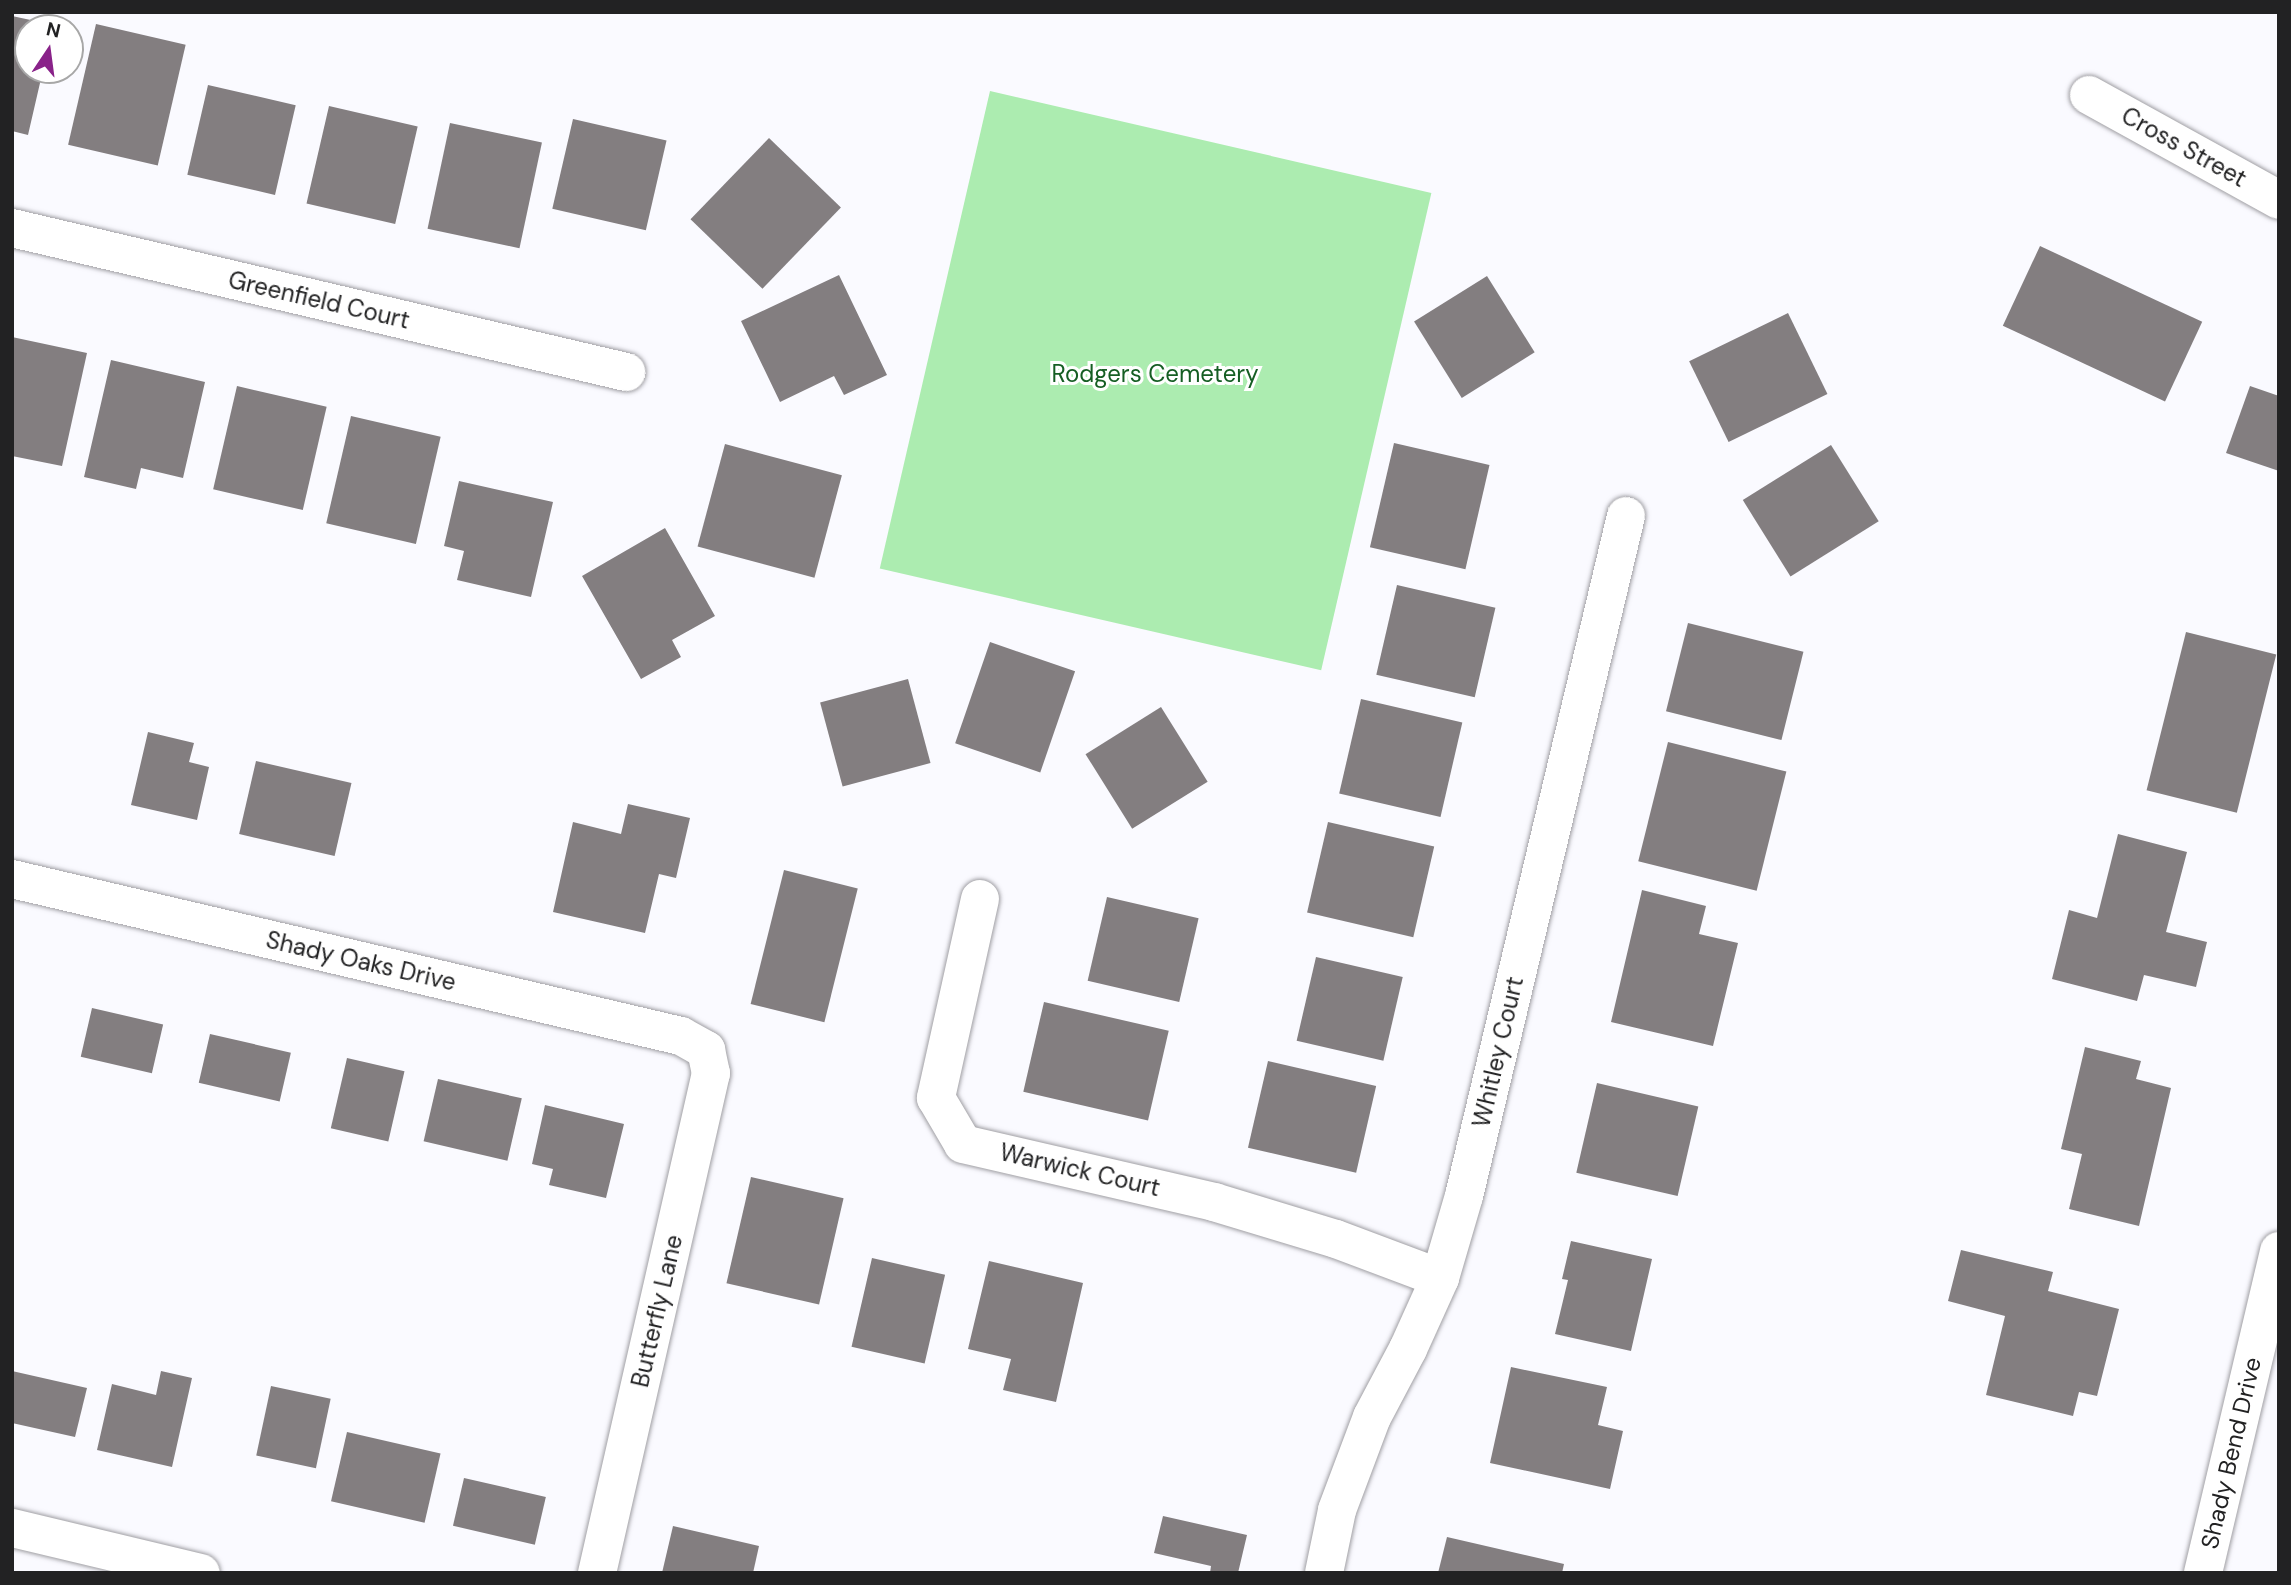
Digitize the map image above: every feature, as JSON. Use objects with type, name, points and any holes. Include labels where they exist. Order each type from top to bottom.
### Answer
[{"type":"street","name":"Cross Street","points":[[2089,95],[2279,200]]},
{"type":"street","name":"Greenfield Court","points":[[12,228],[626,372]]},
{"type":"street","name":"Whitley Court","points":[[1324,1573],[1337,1510],[1372,1417],[1408,1349],[1440,1278],[1464,1196],[1626,516]]},
{"type":"street","name":"Shady Oaks Drive","points":[[12,879],[681,1036],[706,1050]]},
{"type":"street","name":"Warwick Court","points":[[980,899],[936,1098],[963,1144],[1214,1202],[1336,1239],[1440,1278]]},
{"type":"street","name":"Butterfly Lane","points":[[597,1573],[711,1073],[706,1050]]},
{"type":"street","name":"Shady Bend Drive","points":[[2203,1573],[2279,1251]]},
{"type":"street","points":[[12,1528],[201,1573]]},
{"type":"green space","name":"Rodgers Cemetery","points":[[990,91],[1431,193],[1321,670],[880,568]]},
{"type":"building","points":[[12,16],[14,84],[40,84],[28,135],[12,131]]},
{"type":"building","points":[[96,24],[186,45],[158,166],[68,145]]},
{"type":"building","points":[[208,85],[296,105],[275,195],[187,175]]},
{"type":"building","points":[[329,106],[418,126],[395,224],[307,203]]},
{"type":"building","points":[[573,119],[667,141],[646,230],[552,209]]},
{"type":"building","points":[[450,123],[542,143],[519,248],[428,229]]},
{"type":"building","points":[[769,138],[841,207],[762,289],[691,219]]},
{"type":"building","points":[[2040,246],[2202,322],[2165,401],[2003,326]]},
{"type":"building","points":[[839,275],[887,375],[844,395],[834,376],[780,402],[741,321]]},
{"type":"building","points":[[1487,276],[1535,352],[1462,398],[1414,322]]},
{"type":"building","points":[[1788,313],[1827,394],[1729,442],[1689,361]]},
{"type":"building","points":[[12,337],[87,353],[62,466],[12,456]]},
{"type":"building","points":[[111,360],[205,382],[183,478],[141,468],[136,489],[84,477]]},
{"type":"building","points":[[237,386],[327,407],[303,510],[213,489]]},
{"type":"building","points":[[2250,386],[2279,396],[2279,471],[2226,453]]},
{"type":"building","points":[[351,416],[441,437],[416,544],[326,523]]},
{"type":"building","points":[[1394,443],[1489,465],[1465,569],[1370,547]]},
{"type":"building","points":[[725,444],[842,475],[814,578],[698,546]]},
{"type":"building","points":[[1831,445],[1879,521],[1790,576],[1743,500]]},
{"type":"building","points":[[459,481],[553,502],[531,597],[457,580],[464,551],[444,546]]},
{"type":"building","points":[[665,528],[715,616],[672,640],[681,657],[641,679],[582,576]]},
{"type":"building","points":[[1397,585],[1495,608],[1475,697],[1376,675]]},
{"type":"building","points":[[1688,623],[1803,652],[1781,740],[1666,711]]},
{"type":"building","points":[[2186,632],[2276,654],[2237,813],[2147,790]]},
{"type":"building","points":[[990,642],[1075,671],[1040,772],[955,743]]},
{"type":"building","points":[[908,679],[931,763],[843,787],[820,703]]},
{"type":"building","points":[[1361,699],[1462,722],[1441,817],[1339,794]]},
{"type":"building","points":[[1161,707],[1208,782],[1132,829],[1086,754]]},
{"type":"building","points":[[148,732],[194,743],[189,762],[209,767],[197,820],[131,805]]},
{"type":"building","points":[[1668,742],[1786,772],[1757,891],[1638,861]]},
{"type":"building","points":[[256,761],[351,783],[335,856],[239,834]]},
{"type":"building","points":[[628,804],[690,818],[676,878],[659,874],[645,933],[553,912],[573,822],[621,834]]},
{"type":"building","points":[[1328,822],[1434,847],[1413,937],[1307,913]]},
{"type":"building","points":[[2118,834],[2187,852],[2166,932],[2207,942],[2196,987],[2144,975],[2137,1001],[2052,979],[2069,910],[2097,918]]},
{"type":"building","points":[[784,870],[858,888],[824,1022],[751,1004]]},
{"type":"building","points":[[1642,890],[1706,906],[1699,934],[1738,943],[1713,1046],[1611,1022]]},
{"type":"building","points":[[1107,897],[1199,918],[1179,1002],[1088,981]]},
{"type":"building","points":[[1316,957],[1403,977],[1383,1061],[1297,1041]]},
{"type":"building","points":[[1044,1002],[1169,1031],[1148,1120],[1023,1092]]},
{"type":"building","points":[[92,1008],[163,1024],[152,1073],[81,1057]]},
{"type":"building","points":[[210,1034],[291,1053],[280,1101],[199,1083]]},
{"type":"building","points":[[2085,1047],[2141,1061],[2136,1079],[2171,1088],[2139,1226],[2069,1209],[2082,1154],[2061,1149]]},
{"type":"building","points":[[347,1058],[404,1071],[388,1141],[331,1128]]},
{"type":"building","points":[[1268,1061],[1376,1086],[1356,1173],[1248,1148]]},
{"type":"building","points":[[438,1079],[522,1098],[507,1161],[424,1141]]},
{"type":"building","points":[[1597,1083],[1698,1106],[1678,1196],[1576,1173]]},
{"type":"building","points":[[545,1105],[624,1124],[606,1198],[549,1185],[553,1169],[532,1164]]},
{"type":"building","points":[[751,1177],[844,1198],[819,1305],[726,1283]]},
{"type":"building","points":[[1571,1241],[1652,1259],[1631,1351],[1555,1334],[1568,1280],[1562,1279]]},
{"type":"building","points":[[1961,1250],[2053,1272],[2048,1291],[2119,1309],[2097,1396],[2079,1392],[2073,1416],[1986,1395],[2005,1316],[1948,1301]]},
{"type":"building","points":[[872,1258],[945,1275],[925,1364],[852,1347]]},
{"type":"building","points":[[989,1261],[1083,1283],[1056,1402],[1003,1390],[1011,1359],[968,1349]]},
{"type":"building","points":[[1511,1367],[1607,1387],[1598,1425],[1623,1431],[1610,1489],[1490,1463]]},
{"type":"building","points":[[12,1371],[87,1388],[75,1437],[12,1423]]},
{"type":"building","points":[[161,1371],[192,1378],[172,1467],[97,1450],[112,1384],[156,1395]]},
{"type":"building","points":[[271,1386],[331,1399],[316,1468],[256,1455]]},
{"type":"building","points":[[347,1432],[441,1454],[425,1523],[331,1501]]},
{"type":"building","points":[[464,1478],[546,1497],[535,1545],[453,1526]]},
{"type":"building","points":[[1163,1516],[1247,1535],[1238,1573],[1210,1573],[1211,1566],[1154,1553]]},
{"type":"building","points":[[673,1526],[759,1546],[753,1573],[662,1573]]},
{"type":"building","points":[[1447,1537],[1564,1564],[1562,1573],[1438,1573]]}]
